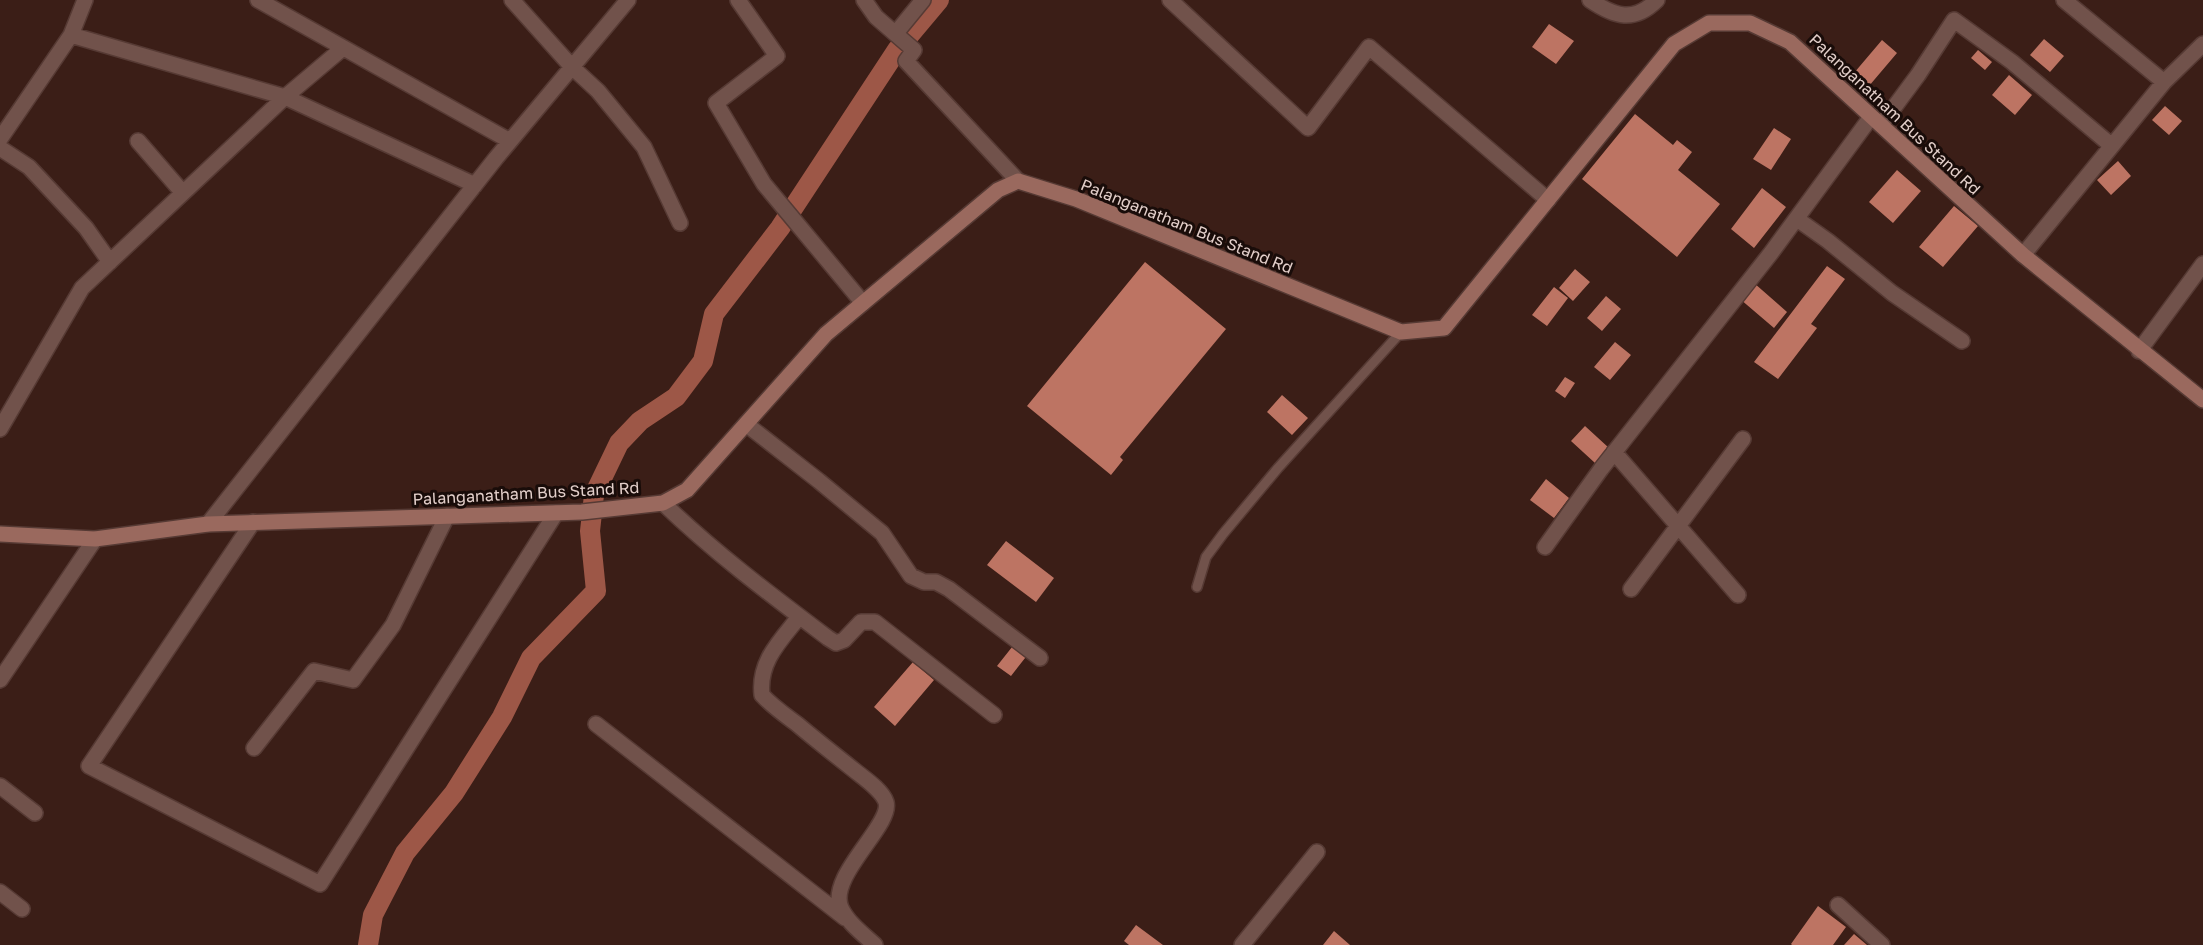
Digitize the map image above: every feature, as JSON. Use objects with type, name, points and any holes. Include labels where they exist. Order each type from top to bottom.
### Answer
[{"type":"street","points":[[0,139],[71,35],[85,0]]},
{"type":"street","points":[[258,0],[510,141]]},
{"type":"street","points":[[512,0],[572,67],[598,91],[644,147],[680,223]]},
{"type":"street","points":[[208,524],[510,141],[628,0]]},
{"type":"street","points":[[738,0],[777,56],[716,104],[764,183],[863,303]]},
{"type":"street","points":[[864,0],[876,17],[914,50],[906,61],[1018,181]]},
{"type":"street","points":[[896,33],[924,0]]},
{"type":"street","points":[[1170,0],[1308,128],[1369,47],[1548,200]]},
{"type":"street","points":[[1590,0],[1619,16],[1635,15],[1650,7],[1657,0]]},
{"type":"street","points":[[2064,0],[2164,82]]},
{"type":"street","points":[[1545,547],[1614,452],[1797,219],[1876,121],[1918,75],[1954,20],[2012,62],[2112,146]]},
{"type":"street","name":"Palanganatham Bus Stand Rd","points":[[0,534],[95,539],[208,524],[582,512],[663,503],[687,490],[826,334],[998,190],[1018,181],[1076,200],[1401,332],[1444,328],[1674,44],[1709,23],[1750,23],[1791,42],[2023,255],[2139,351],[2203,400]]},
{"type":"street","points":[[71,35],[285,97],[475,185]]},
{"type":"street","points":[[2023,255],[2164,82],[2203,44]]},
{"type":"street","points":[[0,429],[82,288],[285,97],[343,48]]},
{"type":"street","points":[[138,141],[183,193]]},
{"type":"street","points":[[0,148],[29,167],[86,228],[110,262]]},
{"type":"street","points":[[1797,219],[1892,293],[1962,341]]},
{"type":"street","points":[[2139,351],[2203,264]]},
{"type":"street","points":[[746,424],[882,534],[911,576],[924,582],[936,582],[949,589],[1040,658]]},
{"type":"street","points":[[1631,589],[1743,440]]},
{"type":"street","points":[[1614,452],[1738,595]]},
{"type":"street","points":[[663,503],[716,553],[836,643],[844,640],[861,622],[875,622],[994,715]]},
{"type":"street","points":[[253,522],[89,766],[320,884],[556,513]]},
{"type":"street","points":[[254,748],[314,672],[353,680],[393,625],[447,516]]},
{"type":"street","points":[[0,680],[95,539]]},
{"type":"street","points":[[799,617],[767,659],[761,683],[762,695],[879,792],[887,808],[883,821],[860,851],[846,875],[840,892],[840,905],[848,920]]},
{"type":"street","points":[[596,724],[848,920],[874,945]]},
{"type":"street","points":[[0,786],[35,813]]},
{"type":"street","points":[[1242,945],[1317,852]]},
{"type":"street","points":[[0,892],[22,909]]},
{"type":"street","points":[[1838,905],[1882,945]]},
{"type":"lane","points":[[1197,587],[1206,557],[1223,534],[1278,468],[1401,332]]},
{"type":"building","points":[[1549,24],[1574,41],[1556,64],[1532,47]]},
{"type":"building","points":[[2044,39],[2064,56],[2050,72],[2030,55]]},
{"type":"building","points":[[1882,40],[1897,53],[1869,86],[1854,73]]},
{"type":"building","points":[[1978,50],[1992,62],[1985,70],[1971,58]]},
{"type":"building","points":[[2009,75],[2032,95],[2015,115],[1992,95]]},
{"type":"building","points":[[2165,106],[2182,121],[2169,135],[2152,120]]},
{"type":"building","points":[[1635,114],[1673,145],[1677,140],[1692,152],[1678,170],[1720,204],[1677,257],[1582,179]]},
{"type":"building","points":[[1774,128],[1791,139],[1771,170],[1753,159]]},
{"type":"building","points":[[2118,161],[2131,176],[2111,195],[2097,180]]},
{"type":"building","points":[[1897,170],[1921,191],[1893,223],[1869,202]]},
{"type":"building","points":[[1762,188],[1786,207],[1754,248],[1731,229]]},
{"type":"building","points":[[1954,206],[1978,226],[1943,267],[1919,247]]},
{"type":"building","points":[[1145,262],[1226,329],[1120,457],[1123,460],[1111,475],[1027,406]]},
{"type":"building","points":[[1827,266],[1845,279],[1811,324],[1817,328],[1778,379],[1754,362]]},
{"type":"building","points":[[1575,269],[1590,282],[1573,301],[1559,288]]},
{"type":"building","points":[[1754,283],[1787,312],[1774,328],[1740,299]]},
{"type":"building","points":[[1554,287],[1568,298],[1547,326],[1532,315]]},
{"type":"building","points":[[1606,296],[1621,309],[1602,331],[1587,318]]},
{"type":"building","points":[[1615,342],[1631,355],[1610,380],[1594,367]]},
{"type":"building","points":[[1565,377],[1575,383],[1565,398],[1555,391]]},
{"type":"building","points":[[1282,395],[1308,418],[1292,435],[1267,412]]},
{"type":"building","points":[[1585,426],[1609,448],[1595,463],[1571,441]]},
{"type":"building","points":[[1546,479],[1569,498],[1554,518],[1530,500]]},
{"type":"building","points":[[1006,541],[1054,578],[1036,602],[987,565]]},
{"type":"building","points":[[1016,642],[1029,653],[1011,676],[997,666]]},
{"type":"building","points":[[913,662],[934,680],[895,726],[874,707]]},
{"type":"building","points":[[1818,906],[1846,927],[1833,945],[1792,945],[1791,944]]},
{"type":"building","points":[[1136,925],[1163,945],[1129,945],[1124,941]]},
{"type":"building","points":[[1334,931],[1350,945],[1323,945]]},
{"type":"building","points":[[1854,934],[1867,945],[1844,945]]},
{"type":"waterway","points":[[368,945],[373,915],[405,853],[454,793],[502,717],[531,658],[596,591],[590,531],[594,495],[619,443],[640,421],[676,397],[703,361],[714,314],[780,228],[897,50],[939,0]]}]
